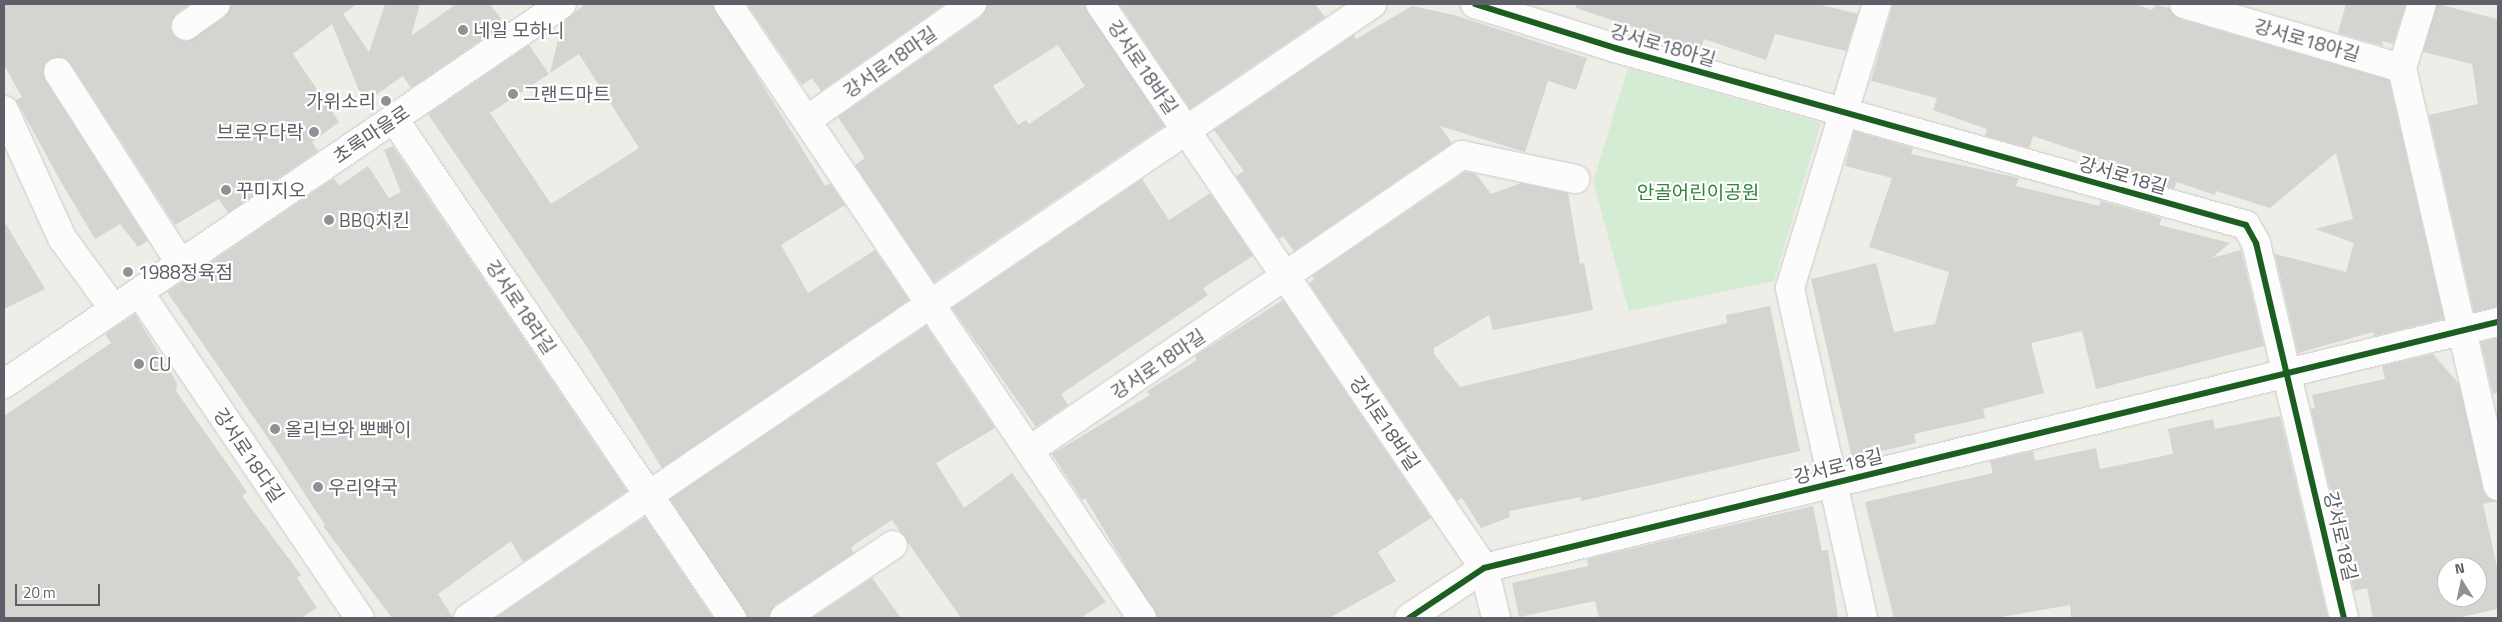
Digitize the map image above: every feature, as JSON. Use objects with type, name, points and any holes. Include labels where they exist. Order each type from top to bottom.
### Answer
[{"type":"street","points":[[186,26],[216,4]]},
{"type":"street","name":"초록마을로","points":[[4,384],[562,4]]},
{"type":"street","points":[[728,4],[1142,618]]},
{"type":"street","name":"강서로18마길","points":[[807,120],[972,4]]},
{"type":"street","name":"강서로18바길","points":[[1100,4],[1484,568]]},
{"type":"street","name":"강서로18바길","points":[[1186,130],[1372,4]]},
{"type":"street","name":"강서로18아길","points":[[1475,4],[1615,48],[1844,112]]},
{"type":"street","points":[[1863,618],[1790,288],[1877,4]]},
{"type":"street","name":"강서로18아길","points":[[2184,4],[2402,68]]},
{"type":"street","points":[[2422,4],[2402,68],[2460,331],[2498,486]]},
{"type":"street","points":[[58,72],[181,264]]},
{"type":"street","points":[[4,110],[62,238],[114,309]]},
{"type":"street","name":"강서로18길","points":[[1844,112],[2246,225],[2256,242],[2344,618]]},
{"type":"street","name":"강서로18라길","points":[[394,119],[732,618]]},
{"type":"street","points":[[468,618],[1186,130]]},
{"type":"street","points":[[1286,278],[1462,155],[1575,179]]},
{"type":"street","name":"강서로18마길","points":[[1030,450],[1286,278]]},
{"type":"street","name":"강서로18다길","points":[[139,292],[360,618]]},
{"type":"street","name":"강서로18길","points":[[1409,618],[1484,568],[2498,322]]},
{"type":"street","points":[[784,618],[893,545]]},
{"type":"street","points":[[1484,568],[1496,618]]},
{"type":"green space","name":"안골어린이공원","points":[[1628,68],[1821,123],[1774,281],[1629,311],[1593,182]]},
{"type":"building","points":[[4,4],[190,4],[176,14],[170,27],[174,36],[187,42],[225,17],[231,4],[357,4],[343,14],[369,52],[385,4],[420,4],[411,36],[456,4],[490,4],[505,24],[411,88],[403,76],[364,103],[332,24],[293,54],[339,122],[312,142],[318,151],[228,213],[219,199],[175,225],[71,64],[65,58],[50,59],[44,65],[45,80],[148,241],[138,247],[120,224],[95,239],[61,182],[16,100],[22,97],[4,65]]},
{"type":"building","points":[[585,4],[713,4],[825,186],[830,183],[845,205],[781,245],[808,293],[875,250],[909,300],[662,468],[587,347],[428,114],[529,45],[549,74],[490,113],[551,204],[639,148],[579,54],[550,73],[562,23]]},
{"type":"building","points":[[747,4],[945,4],[821,91],[812,78],[802,85]]},
{"type":"building","points":[[987,4],[1085,4],[1164,126],[934,282],[855,165],[865,158],[838,117],[981,17]],"holes":[[[1058,45],[1085,86],[1029,124],[1026,120],[1018,125],[993,86]]]},
{"type":"building","points":[[1119,4],[1315,4],[1325,17],[1190,109]]},
{"type":"building","points":[[1577,4],[1818,4],[1858,14],[1846,51],[1775,34],[1766,60],[1704,39],[1701,50],[1576,8]]},
{"type":"building","points":[[1893,4],[2135,4],[2152,10],[2156,4],[2169,8],[2180,19],[2389,80],[2444,319],[2374,336],[2373,332],[2298,353],[2275,254],[2346,272],[2354,243],[2315,229],[2353,219],[2336,153],[2270,208],[2216,191],[2215,195],[2177,182],[2174,189],[2113,172],[2110,162],[2033,136],[2029,148],[1985,136],[1987,129],[1933,110],[1937,98],[1871,81]]},
{"type":"building","points":[[2346,4],[2406,4],[2393,44],[2382,41],[2383,46],[2338,33]]},
{"type":"building","points":[[2437,4],[2498,19],[2498,307],[2474,312],[2429,115],[2478,104],[2472,64],[2423,52]]},
{"type":"building","points":[[1412,6],[1454,15],[1587,58],[1576,90],[1548,81],[1525,152],[1440,126],[1452,143],[1294,251],[1283,236],[1279,239],[1236,176],[1244,171],[1214,130],[1354,35],[1356,39]]},
{"type":"building","points":[[1854,131],[1913,148],[1911,154],[2019,178],[2016,186],[2099,206],[2101,201],[2162,218],[2159,225],[2230,243],[2212,258],[2241,250],[2264,346],[2096,389],[2082,331],[2031,343],[2044,393],[1983,409],[1985,418],[1914,434],[1916,443],[1852,458],[1811,279],[1876,263],[1894,332],[1935,324],[1949,272],[1869,247],[1892,178],[1845,166]]},
{"type":"building","points":[[393,146],[627,491],[523,562],[511,541],[438,594],[453,618],[392,618],[323,526],[325,525],[268,438],[167,292],[334,178],[339,186],[368,166],[389,198],[401,192],[384,150]]},
{"type":"building","points":[[1465,172],[1476,174],[1491,194],[1521,183],[1568,193],[1580,264],[1584,263],[1593,310],[1493,330],[1489,315],[1434,348],[1434,354],[1460,387],[1727,323],[1726,315],[1770,306],[1800,451],[1581,501],[1581,497],[1509,511],[1510,517],[1481,528],[1462,498],[1457,501],[1309,283],[1314,280],[1312,276]]},
{"type":"building","points":[[1142,179],[1169,220],[1210,193],[1253,256],[1203,288],[1208,295],[1061,394],[1068,405],[1036,427],[952,308]]},
{"type":"building","points":[[4,221],[45,289],[4,309]]},
{"type":"building","points":[[1283,300],[1431,518],[1378,552],[1396,581],[1329,618],[1157,618],[1085,498],[1082,500],[1052,454],[1150,395],[1147,391],[1197,360],[1195,356]]},
{"type":"building","points":[[135,314],[177,383],[176,391],[247,492],[242,496],[301,575],[297,578],[317,608],[301,618],[4,618],[4,416],[111,343],[105,334]]},
{"type":"building","points":[[926,326],[995,428],[936,463],[964,508],[1012,473],[1106,602],[1080,618],[961,618],[892,520],[854,545],[851,548],[854,553],[775,605],[768,618],[747,618],[670,499]]},
{"type":"building","points":[[2498,338],[2498,393],[2493,394],[2481,342]]},
{"type":"building","points":[[2433,354],[2459,384],[2483,490],[2487,497],[2498,501],[2483,504],[2498,571],[2498,609],[2456,618],[2373,618],[2367,588],[2354,591],[2311,409],[2315,408],[2312,395],[2385,379],[2382,366]]},
{"type":"building","points":[[2280,416],[2328,618],[2071,618],[2070,605],[1995,618],[1894,618],[1865,502],[1993,473],[1990,461],[2033,451],[2035,461],[2096,448],[2100,469],[2173,454],[2168,429],[2213,419],[2215,429]]},
{"type":"building","points":[[1813,506],[1822,551],[1828,550],[1838,618],[1599,618],[1595,601],[1519,617],[1512,583],[1588,566],[1587,559]]},
{"type":"building","points":[[645,517],[713,618],[495,618]]},
{"type":"building","points":[[872,578],[901,618],[812,618]]},
{"type":"cycle path","points":[[1475,4],[1615,48],[2246,225],[2256,243],[2344,618]]},
{"type":"cycle path","points":[[1409,618],[1484,568],[2498,322]]},
{"type":"place","name":"네일 모하니","points":[[463,30]]},
{"type":"place","name":"그랜드마트","points":[[513,94]]},
{"type":"place","name":"가위소리","points":[[386,101]]},
{"type":"place","name":"브로우다락","points":[[314,132]]},
{"type":"place","name":"꾸미지오","points":[[226,190]]},
{"type":"place","name":"BBQ치킨","points":[[329,220]]},
{"type":"place","name":"1988정육점","points":[[128,272]]},
{"type":"place","name":"CU","points":[[139,364]]},
{"type":"place","name":"올리브와 뽀빠이","points":[[275,429]]},
{"type":"place","name":"우리약국","points":[[318,487]]}]
